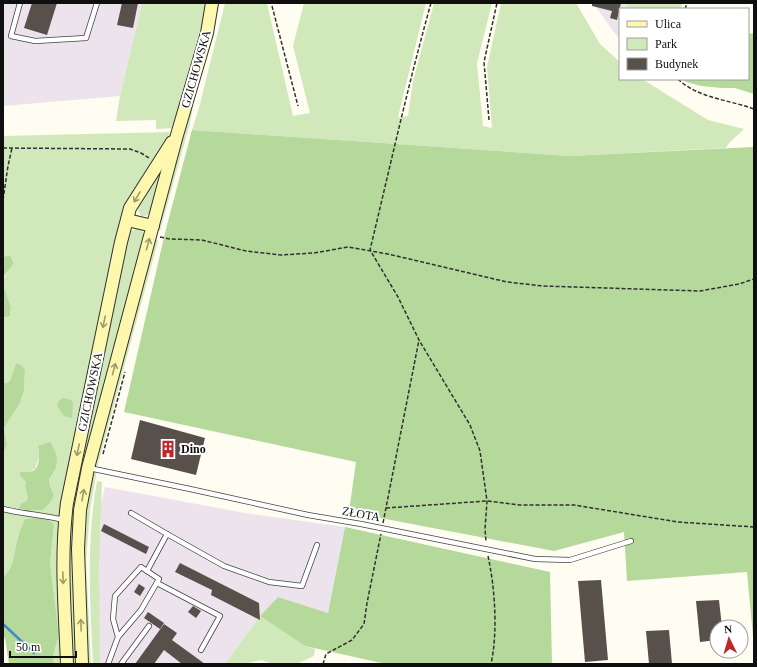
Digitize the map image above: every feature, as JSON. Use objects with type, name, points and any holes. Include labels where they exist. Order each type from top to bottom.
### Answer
[{"type":"street","name":"GZICHOWSKA","points":[[82,664],[78,549],[80,510],[93,469],[152,230],[207,33],[212,3]]},
{"type":"street","name":"GZICHOWSKA","points":[[67,664],[63,567],[67,503],[121,242],[130,208],[178,135]]},
{"type":"street","points":[[127,220],[152,230]]},
{"type":"lane","points":[[20,3],[11,36],[35,41],[86,38],[97,3]]},
{"type":"lane","name":"ZŁOTA","points":[[93,469],[190,488],[308,515],[382,528],[536,559],[570,560],[631,541]]},
{"type":"lane","points":[[3,509],[65,520]]},
{"type":"lane","points":[[131,512],[224,566],[269,582],[302,586],[317,545]]},
{"type":"lane","points":[[147,571],[167,534]]},
{"type":"lane","points":[[108,664],[118,638],[141,610],[159,579],[141,567],[116,596],[114,619],[118,638]]},
{"type":"lane","points":[[157,583],[220,616],[201,650]]},
{"type":"lane","points":[[121,664],[150,626]]},
{"type":"path","points":[[431,3],[410,79],[400,130],[370,250],[398,297],[419,340],[470,425],[480,451],[487,501],[485,529],[494,601],[493,655],[491,664]]},
{"type":"path","points":[[489,120],[484,62],[498,3]]},
{"type":"path","points":[[272,6],[298,106]]},
{"type":"path","points":[[679,80],[686,86],[708,96],[754,109]]},
{"type":"path","points":[[3,148],[130,149],[141,153],[158,164]]},
{"type":"path","points":[[3,200],[12,148]]},
{"type":"path","points":[[152,230],[170,239],[202,240],[246,251],[281,255],[314,253],[348,247],[370,250],[508,282],[543,286],[700,291],[754,280]]},
{"type":"path","points":[[323,664],[326,654],[352,640],[364,624],[419,340]]},
{"type":"path","points":[[93,469],[126,368]]},
{"type":"path","points":[[386,508],[487,501],[520,505],[574,506],[678,522],[754,527]]},
{"type":"shaded area","points":[[3,3],[142,3],[120,96],[3,106]]},
{"type":"shaded area","points":[[593,3],[628,3],[626,8],[619,8],[619,39]]},
{"type":"shaded area","points":[[105,487],[245,513],[345,527],[328,613],[278,597],[260,616],[225,664],[100,664],[97,565],[101,523],[99,512]]},
{"type":"green space","points":[[142,3],[208,3],[172,128],[156,129],[156,120],[116,121],[120,96]]},
{"type":"green space","points":[[225,3],[267,3],[293,116],[310,113],[293,46],[304,3],[426,3],[398,117],[408,116],[413,81],[434,3],[492,3],[477,63],[483,126],[492,128],[487,67],[501,3],[576,3],[600,44],[619,61],[619,80],[644,80],[708,120],[744,129],[729,143],[726,148],[570,156],[192,130],[199,108]]},
{"type":"green space","points":[[628,3],[682,3],[681,8],[626,8]]},
{"type":"green space","points":[[754,33],[754,94],[735,88],[701,86],[683,80],[749,80],[749,34]]},
{"type":"green space","points":[[191,102],[193,106],[190,123],[160,231],[158,229]]},
{"type":"green space","points":[[192,130],[570,156],[754,147],[754,647],[747,572],[627,581],[624,532],[554,551],[349,512],[356,462],[124,412],[165,233]]},
{"type":"green space","points":[[170,132],[167,140],[129,201],[63,492],[62,664],[54,664],[53,656],[59,635],[50,563],[54,527],[18,535],[12,563],[7,573],[3,577],[3,454],[7,444],[4,428],[20,403],[24,391],[25,370],[20,364],[10,381],[7,383],[3,382],[3,318],[10,316],[11,307],[3,282],[14,262],[10,255],[3,257],[3,136]],"holes":[[[38,446],[54,472],[49,478],[50,486],[54,494],[22,503],[28,498],[25,486],[26,482],[20,476],[35,469],[39,457]]]},
{"type":"green space","points":[[160,174],[151,212],[146,216],[141,216],[138,210],[138,205],[156,177]]},
{"type":"green space","points":[[137,229],[142,231],[145,236],[73,538],[72,559],[77,664],[72,664],[68,552],[71,509],[86,431],[129,234],[131,231]]},
{"type":"green space","points":[[156,239],[158,241],[98,464],[90,510],[86,561],[91,664],[86,664],[83,615],[84,519],[90,482],[154,241]]},
{"type":"green space","points":[[10,255],[14,263],[4,276],[3,282],[3,257]]},
{"type":"green space","points":[[3,285],[11,307],[10,316],[3,318]]},
{"type":"green space","points":[[16,364],[20,364],[25,370],[24,391],[20,403],[4,428],[7,445],[3,454],[3,382],[7,383],[10,381]]},
{"type":"green space","points":[[63,398],[71,400],[73,403],[72,418],[64,416],[57,406],[58,402]]},
{"type":"green space","points":[[50,442],[57,456],[57,465],[49,479],[50,486],[54,494],[51,501],[43,510],[27,510],[19,508],[28,498],[25,486],[26,482],[20,476],[20,472],[33,471],[36,469],[39,459],[38,446]]},
{"type":"green space","points":[[97,481],[102,482],[99,566],[100,664],[93,664],[90,550],[91,527]]},
{"type":"green space","points":[[38,518],[52,522],[54,527],[50,563],[59,635],[53,656],[54,664],[9,664],[5,638],[3,637],[3,577],[10,569],[12,564],[19,535],[25,519]]},
{"type":"green space","points":[[345,527],[550,572],[552,664],[386,664],[305,646],[260,616],[278,597],[328,613]]},
{"type":"green space","points":[[260,616],[305,646],[315,649],[314,656],[296,664],[272,664],[262,660],[243,664],[225,664]]},
{"type":"building","points":[[32,3],[57,3],[47,35],[24,28]]},
{"type":"building","points":[[122,3],[138,3],[133,28],[117,25]]},
{"type":"building","points":[[592,3],[621,3],[617,20],[610,18],[612,11],[592,6]]},
{"type":"building","name":"Dino","points":[[140,420],[205,438],[196,475],[131,459]]},
{"type":"building","points":[[104,524],[149,547],[146,554],[101,531]]},
{"type":"building","points":[[180,563],[259,603],[260,620],[211,595],[212,590],[175,572]]},
{"type":"building","points":[[601,580],[608,660],[585,662],[578,581]]},
{"type":"building","points":[[139,584],[145,588],[140,596],[134,592]]},
{"type":"building","points":[[719,600],[721,619],[709,619],[709,641],[700,642],[696,601]]},
{"type":"building","points":[[193,606],[201,611],[196,618],[188,612]]},
{"type":"building","points":[[148,612],[164,623],[160,629],[144,618]]},
{"type":"building","points":[[164,624],[177,633],[172,640],[205,664],[182,664],[164,650],[154,664],[135,664]]},
{"type":"building","points":[[669,630],[672,664],[649,664],[646,631]]},
{"type":"waterway","points":[[3,624],[34,653]]},
{"type":"place","name":"Dino","points":[[168,449]]}]
